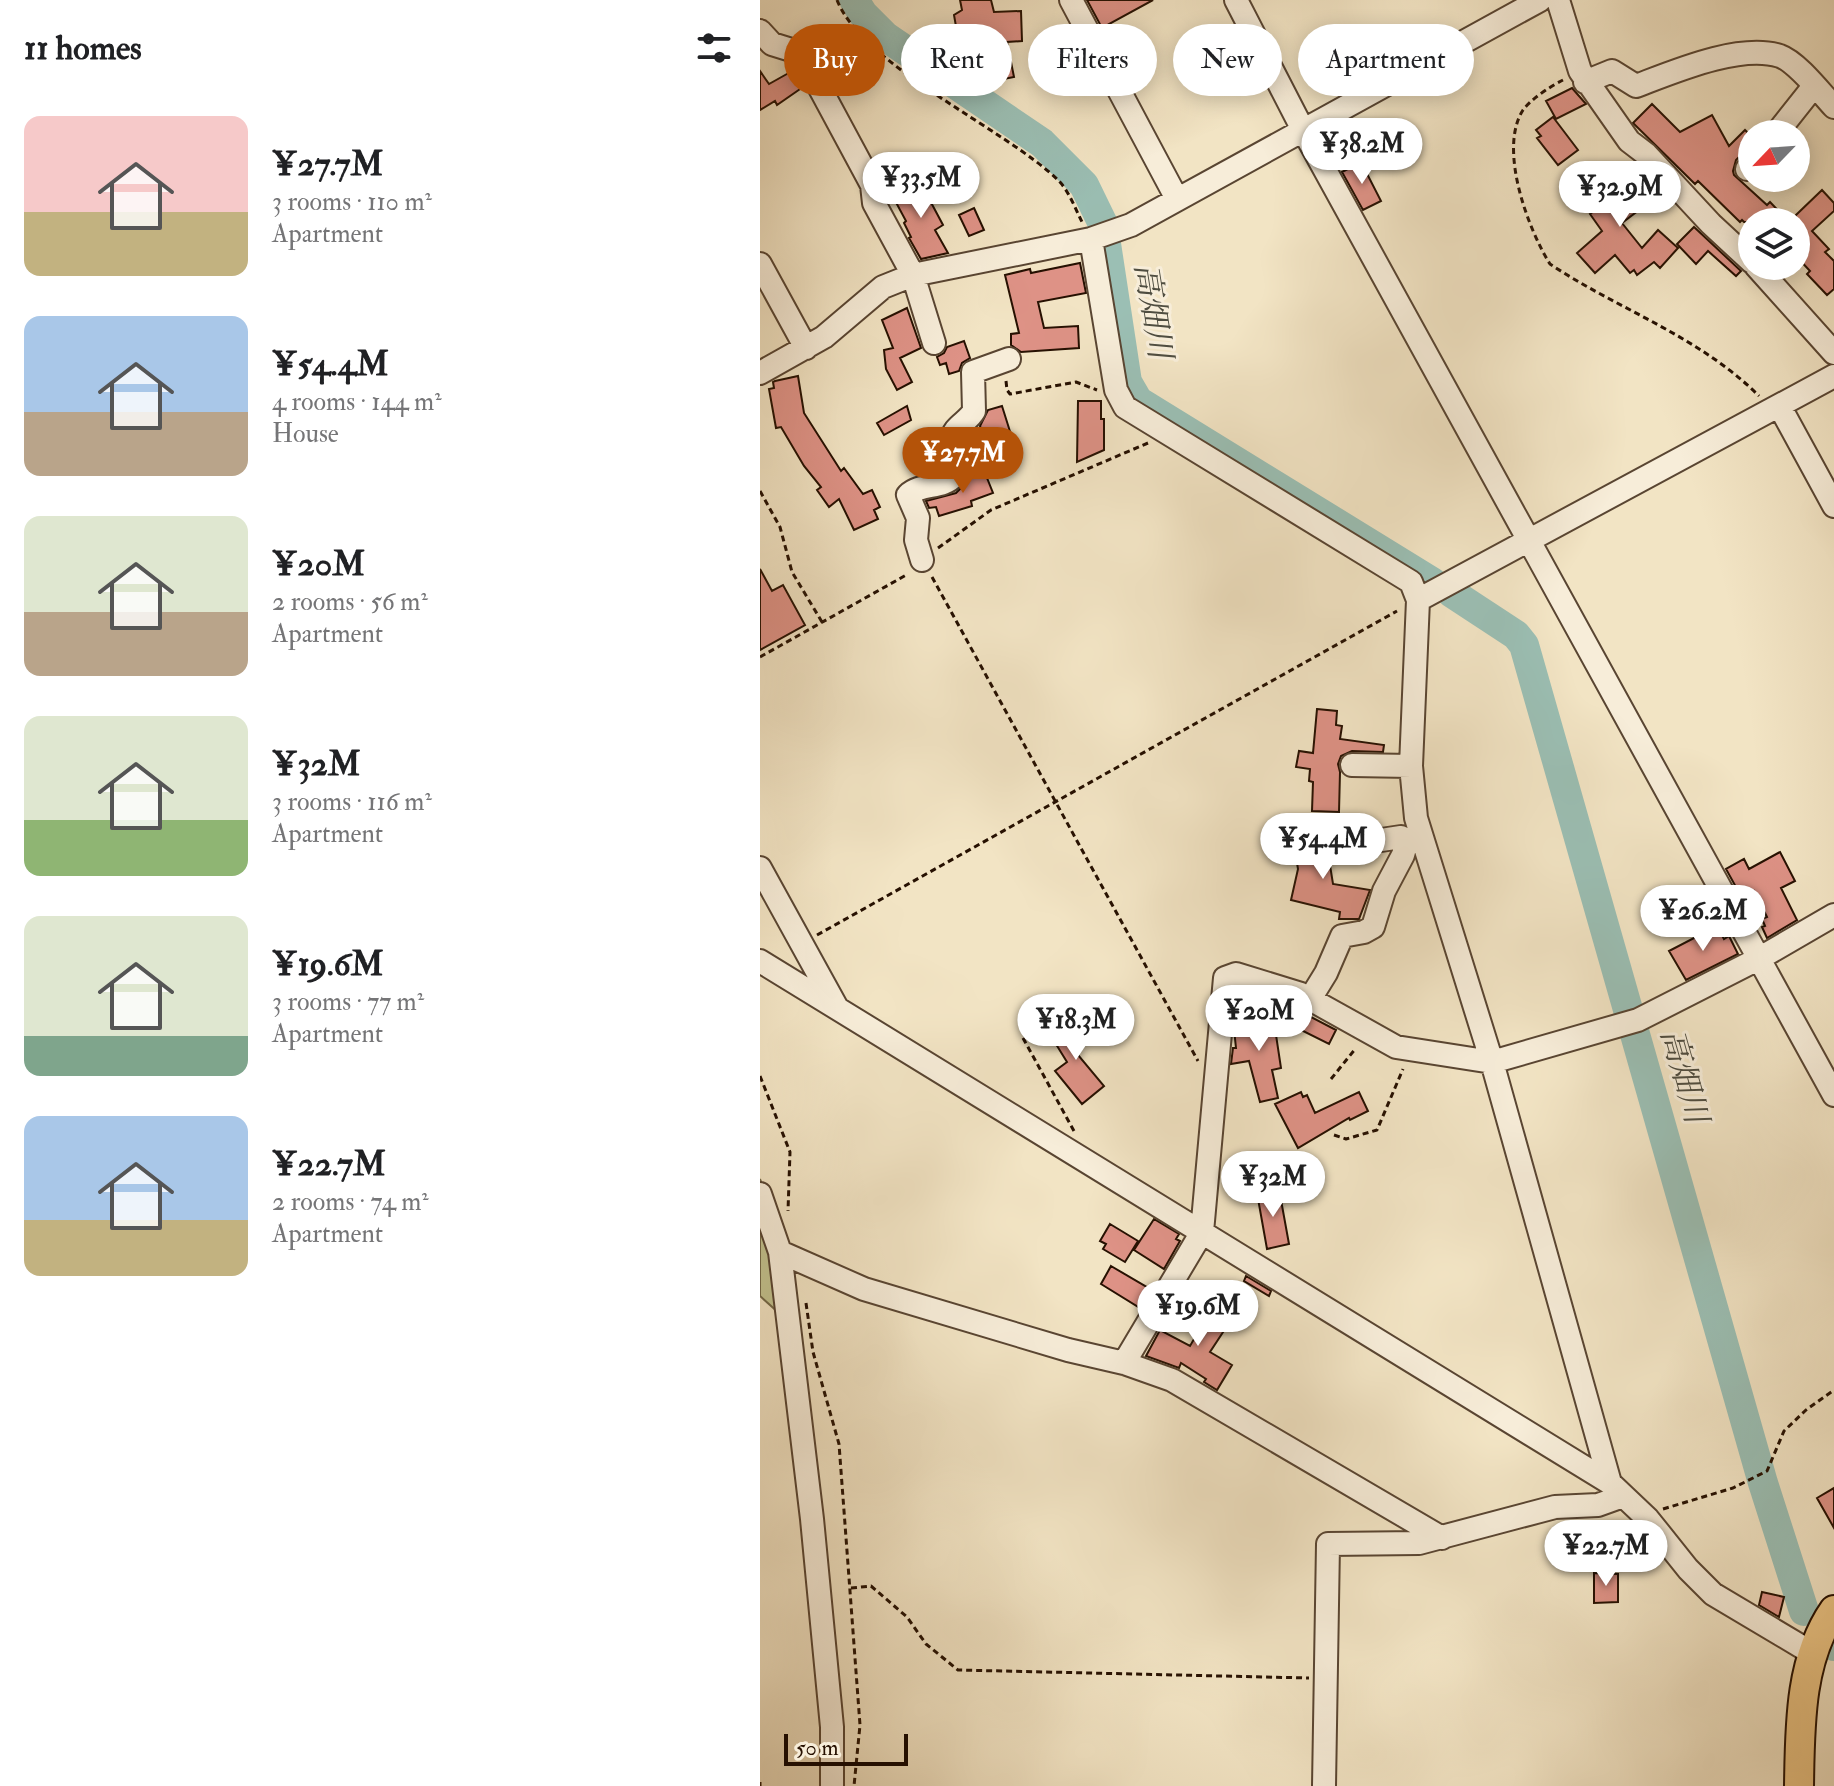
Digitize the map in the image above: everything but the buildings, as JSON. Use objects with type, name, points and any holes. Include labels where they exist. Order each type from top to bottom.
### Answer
[{"type":"main road","points":[[1799,1786],[1800,1736],[1812,1653],[1834,1610]]},
{"type":"street","points":[[1071,0],[1177,199]]},
{"type":"street","points":[[1236,0],[1303,130],[1834,1095]]},
{"type":"street","points":[[760,373],[824,337],[883,287],[913,275],[1102,236],[1177,199],[1540,0]]},
{"type":"street","points":[[1558,0],[1583,77],[1629,141],[1646,154],[1738,249]]},
{"type":"street","points":[[760,31],[772,44],[801,53],[872,185],[874,203],[913,275],[934,343]]},
{"type":"street","points":[[1583,77],[1612,71],[1636,86],[1723,58],[1758,53],[1782,57],[1834,107]]},
{"type":"street","points":[[1787,120],[1814,86]]},
{"type":"street","points":[[1102,236],[1119,399],[1125,407],[1411,582],[1418,600],[1411,766],[1414,838],[1492,1062],[1616,1489]]},
{"type":"street","points":[[760,264],[806,348]]},
{"type":"street","points":[[1768,280],[1834,353]]},
{"type":"street","points":[[922,560],[916,540],[918,518],[908,495],[918,488],[948,481],[957,472],[959,459],[952,437],[974,411],[963,375],[1009,359]]},
{"type":"street","points":[[1418,600],[1834,376]]},
{"type":"street","points":[[1776,408],[1834,506]]},
{"type":"street","points":[[1352,765],[1411,766]]},
{"type":"street","points":[[1346,839],[1368,842],[1414,838]]},
{"type":"street","points":[[1310,999],[1326,973],[1342,936],[1373,927],[1384,891],[1414,838]]},
{"type":"street","points":[[760,868],[837,1007]]},
{"type":"street","points":[[1124,1363],[1202,1232],[1225,978],[1236,974],[1310,999],[1396,1047],[1492,1062],[1631,1022],[1760,958],[1834,915]]},
{"type":"street","points":[[760,961],[1616,1489],[1648,1519],[1688,1569],[1713,1594],[1812,1653]]},
{"type":"street","points":[[760,1194],[780,1252],[832,1727],[832,1786]]},
{"type":"street","points":[[780,1252],[864,1289],[1068,1350],[1124,1363],[1172,1380],[1442,1538]]},
{"type":"street","points":[[1324,1786],[1328,1544],[1419,1543],[1555,1507],[1598,1505],[1616,1489]]},
{"type":"path","points":[[837,0],[859,33],[890,59],[1060,182],[1102,236]]},
{"type":"path","points":[[1583,77],[1557,83],[1524,109],[1518,122],[1513,162],[1518,187],[1542,251],[1550,264],[1659,323],[1710,356],[1776,408]]},
{"type":"path","points":[[1009,359],[1006,383],[1010,394],[1076,382],[1119,399]]},
{"type":"path","points":[[760,657],[917,569],[922,560],[991,510],[1169,435]]},
{"type":"path","points":[[760,491],[780,527],[792,572],[822,622]]},
{"type":"path","points":[[922,560],[1215,1093]]},
{"type":"path","points":[[802,943],[1418,600]]},
{"type":"path","points":[[1331,1079],[1368,1032]]},
{"type":"path","points":[[1023,1038],[1081,1144],[1081,1157]]},
{"type":"path","points":[[1334,1135],[1346,1139],[1377,1130],[1410,1051]]},
{"type":"path","points":[[760,1076],[790,1152],[788,1216]]},
{"type":"path","points":[[1209,1176],[1282,1162]]},
{"type":"path","points":[[805,1299],[813,1352],[839,1444],[860,1725],[854,1786]]},
{"type":"path","points":[[1648,1519],[1657,1511],[1746,1482],[1767,1471],[1784,1431],[1834,1390]]},
{"type":"path","points":[[851,1588],[871,1586],[907,1617],[926,1644],[958,1670],[1326,1678]]},
{"type":"green space","points":[[760,1179],[769,1202],[789,1322],[760,1296]]},
{"type":"waterway","name":"高畑川","points":[[854,0],[886,37],[1042,143],[1084,185],[1103,224],[1127,382],[1138,401],[1432,582]]},
{"type":"waterway","name":"高畑川","points":[[1452,593],[1516,635],[1524,645],[1763,1483],[1804,1611]]}]
